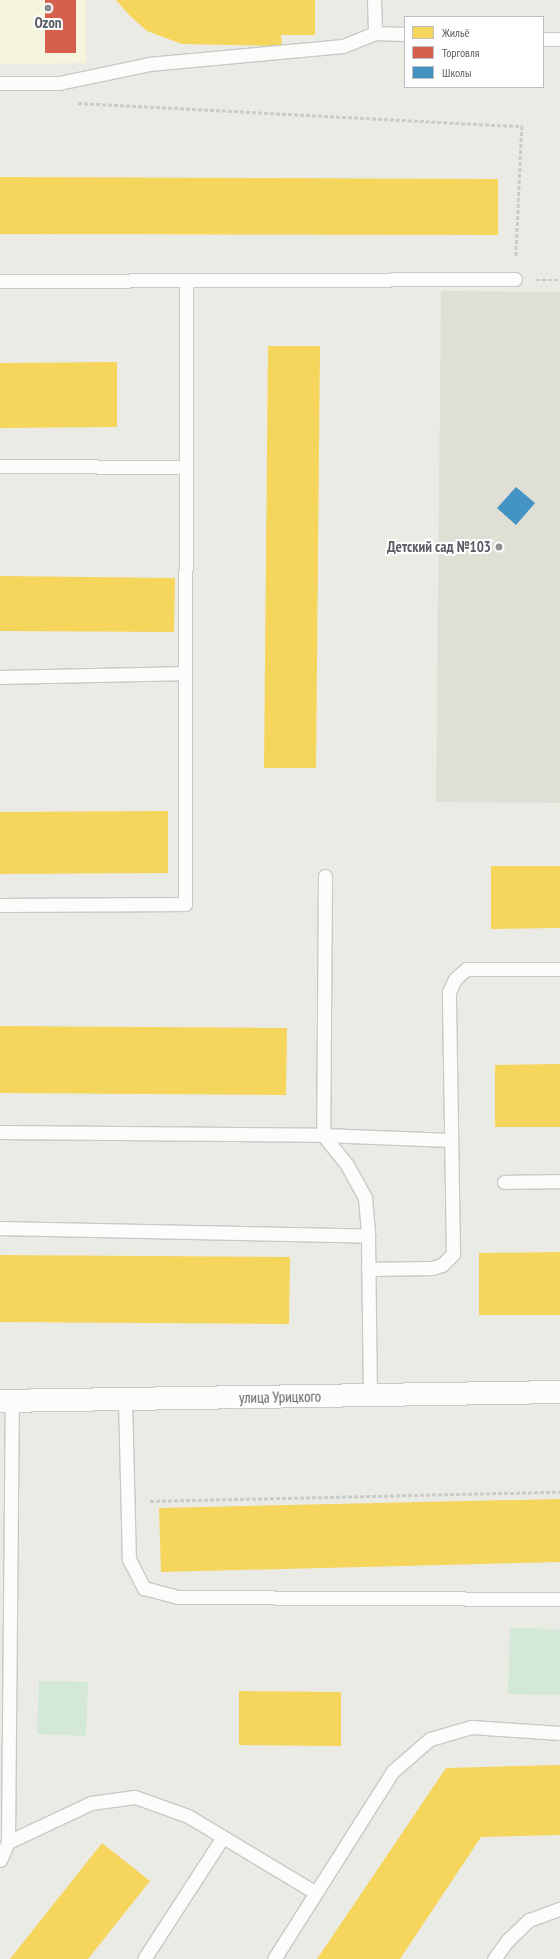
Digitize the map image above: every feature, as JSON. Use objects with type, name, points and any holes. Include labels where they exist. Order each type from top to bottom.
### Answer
[{"type":"street","name":"улица Урицкого","points":[[6,1401],[560,1392]]},
{"type":"lane","points":[[374,0],[375,32]]},
{"type":"lane","points":[[0,83],[59,83],[149,64],[343,46],[375,32],[404,34]]},
{"type":"lane","points":[[544,38],[560,39]]},
{"type":"lane","points":[[0,281],[515,279]]},
{"type":"lane","points":[[0,905],[185,904],[186,281]]},
{"type":"lane","points":[[0,466],[186,467]]},
{"type":"lane","points":[[0,677],[185,673]]},
{"type":"lane","points":[[325,876],[323,1135],[347,1165],[365,1198],[368,1236],[370,1395]]},
{"type":"lane","points":[[368,1268],[432,1268],[442,1265],[453,1254],[449,992],[455,980],[466,969],[560,969]]},
{"type":"lane","points":[[0,1132],[323,1135],[451,1140]]},
{"type":"lane","points":[[504,1182],[560,1181]]},
{"type":"lane","points":[[0,1228],[368,1236]]},
{"type":"lane","points":[[125,1399],[126,1502],[129,1559],[144,1588],[177,1597],[560,1599]]},
{"type":"lane","points":[[0,1860],[8,1842],[6,1401]]},
{"type":"lane","points":[[274,1959],[393,1772],[430,1739],[472,1727],[560,1733]]},
{"type":"lane","points":[[8,1842],[91,1803],[135,1797],[188,1816],[316,1893]]},
{"type":"lane","points":[[144,1959],[223,1837]]},
{"type":"lane","points":[[494,1959],[508,1940],[529,1920],[560,1909]]},
{"type":"path","points":[[77,103],[522,126],[515,279],[560,280]]},
{"type":"path","points":[[126,1502],[560,1492]]},
{"type":"shaded area","points":[[0,0],[86,0],[86,63],[0,64]]},
{"type":"shaded area","name":"Детский сад №103","points":[[441,291],[560,292],[560,803],[436,802]]},
{"type":"shaded area","points":[[510,1628],[560,1629],[560,1695],[508,1694]]},
{"type":"shaded area","points":[[39,1681],[88,1682],[86,1736],[37,1734]]},
{"type":"building: Жильё","points":[[116,0],[315,0],[315,35],[281,35],[282,46],[182,44],[147,31],[130,16]]},
{"type":"building: Жильё","points":[[0,177],[498,179],[498,235],[0,234]]},
{"type":"building: Жильё","points":[[268,346],[320,346],[316,768],[264,768]]},
{"type":"building: Жильё","points":[[117,362],[117,427],[0,428],[0,363]]},
{"type":"building: Жильё","points":[[0,576],[175,578],[174,632],[0,631]]},
{"type":"building: Жильё","points":[[168,811],[168,873],[0,874],[0,812]]},
{"type":"building: Жильё","points":[[491,866],[560,866],[560,928],[491,929]]},
{"type":"building: Жильё","points":[[0,1026],[287,1028],[286,1095],[0,1093]]},
{"type":"building: Жильё","points":[[560,1064],[560,1127],[495,1127],[495,1065]]},
{"type":"building: Жильё","points":[[560,1252],[560,1315],[479,1315],[479,1253]]},
{"type":"building: Жильё","points":[[0,1255],[290,1257],[289,1324],[0,1322]]},
{"type":"building: Жильё","points":[[560,1499],[560,1562],[161,1572],[159,1508]]},
{"type":"building: Жильё","points":[[239,1691],[341,1692],[341,1746],[239,1745]]},
{"type":"building: Жильё","points":[[560,1765],[560,1835],[481,1837],[400,1959],[317,1959],[446,1768]]},
{"type":"building: Жильё","points":[[102,1843],[150,1881],[88,1959],[10,1959]]},
{"type":"building: Торговля","points":[[45,0],[76,0],[76,53],[45,53]]},
{"type":"building: Школы","points":[[516,487],[535,503],[516,525],[497,508]]},
{"type":"place","name":"Ozon","points":[[48,8]]},
{"type":"place","name":"Детский сад №103","points":[[499,547]]}]
